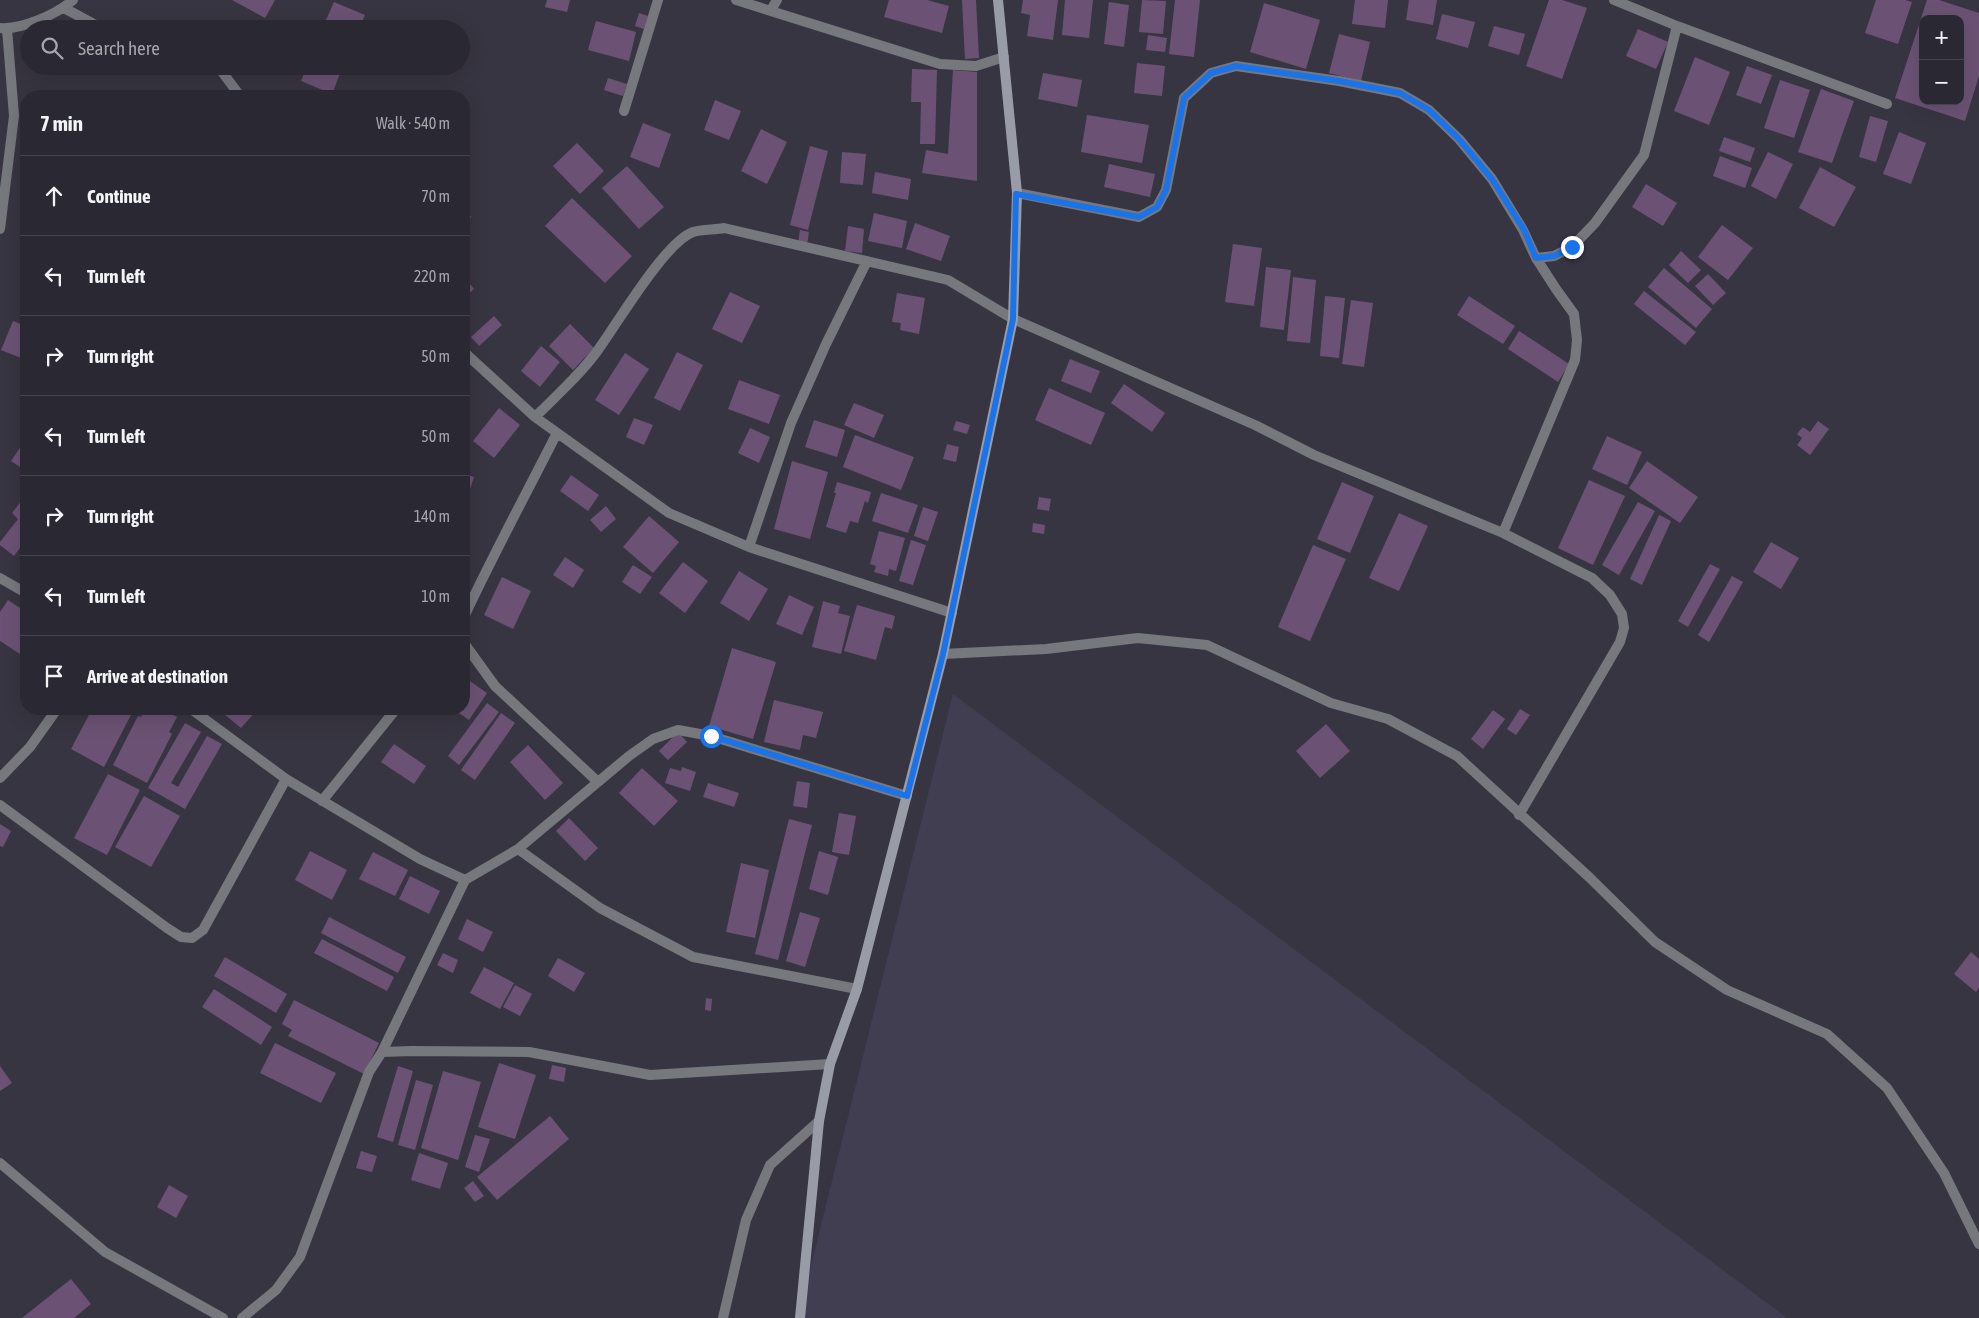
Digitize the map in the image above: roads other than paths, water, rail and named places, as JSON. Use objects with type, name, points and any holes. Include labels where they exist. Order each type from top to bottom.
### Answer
[{"type":"street","points":[[37,20],[64,8],[73,0]]},
{"type":"street","points":[[624,111],[658,0]]},
{"type":"street","points":[[736,0],[940,64],[976,66],[1004,57]]},
{"type":"street","points":[[771,10],[777,0]]},
{"type":"street","points":[[800,1318],[819,1121],[830,1064],[857,989],[943,654],[1013,319],[1016,194],[998,0]]},
{"type":"street","points":[[1614,0],[1676,26],[1887,104]]},
{"type":"street","points":[[64,8],[86,20]]},
{"type":"street","points":[[0,229],[14,116],[4,29],[20,25]]},
{"type":"street","points":[[1536,258],[1554,256],[1572,247],[1595,224],[1644,155],[1676,26]]},
{"type":"street","points":[[1016,194],[1139,217],[1157,207],[1166,190],[1184,98],[1211,73],[1236,66],[1339,81],[1400,93],[1422,106],[1459,139],[1492,179],[1524,230],[1536,258],[1574,314],[1577,340],[1575,360],[1503,533]]},
{"type":"street","points":[[224,75],[236,90]]},
{"type":"street","points":[[535,417],[598,351],[623,310],[672,248],[693,232],[724,228],[948,280],[1013,319],[1256,425],[1314,454],[1503,533],[1592,578],[1610,595],[1622,614],[1624,628],[1620,642],[1519,815]]},
{"type":"street","points":[[749,547],[791,423],[826,344],[867,261]]},
{"type":"street","points":[[470,357],[535,417],[669,512],[749,547],[952,613]]},
{"type":"street","points":[[470,605],[494,553],[515,517],[557,433]]},
{"type":"street","points":[[0,578],[20,590]]},
{"type":"street","points":[[943,654],[1046,649],[1138,638],[1207,644],[1331,703],[1388,719],[1456,756],[1589,877],[1655,942],[1728,990],[1826,1034],[1887,1088],[1944,1174],[1979,1244]]},
{"type":"street","points":[[470,651],[495,686],[598,782]]},
{"type":"street","points":[[0,778],[30,747],[53,715]]},
{"type":"street","points":[[200,715],[286,779],[420,859],[464,880]]},
{"type":"street","points":[[322,801],[391,715]]},
{"type":"street","points":[[242,1318],[276,1290],[300,1257],[369,1072],[382,1052],[464,880],[518,849],[629,756],[653,739],[678,730],[711,736],[907,796]]},
{"type":"street","points":[[0,805],[167,928],[181,936],[192,938],[203,930],[286,779]]},
{"type":"street","points":[[518,849],[600,908],[693,957],[857,989]]},
{"type":"street","points":[[382,1052],[412,1050],[529,1052],[650,1075],[830,1064]]},
{"type":"street","points":[[723,1318],[746,1220],[770,1165],[819,1121]]},
{"type":"street","points":[[0,1163],[105,1252],[224,1318]]}]
